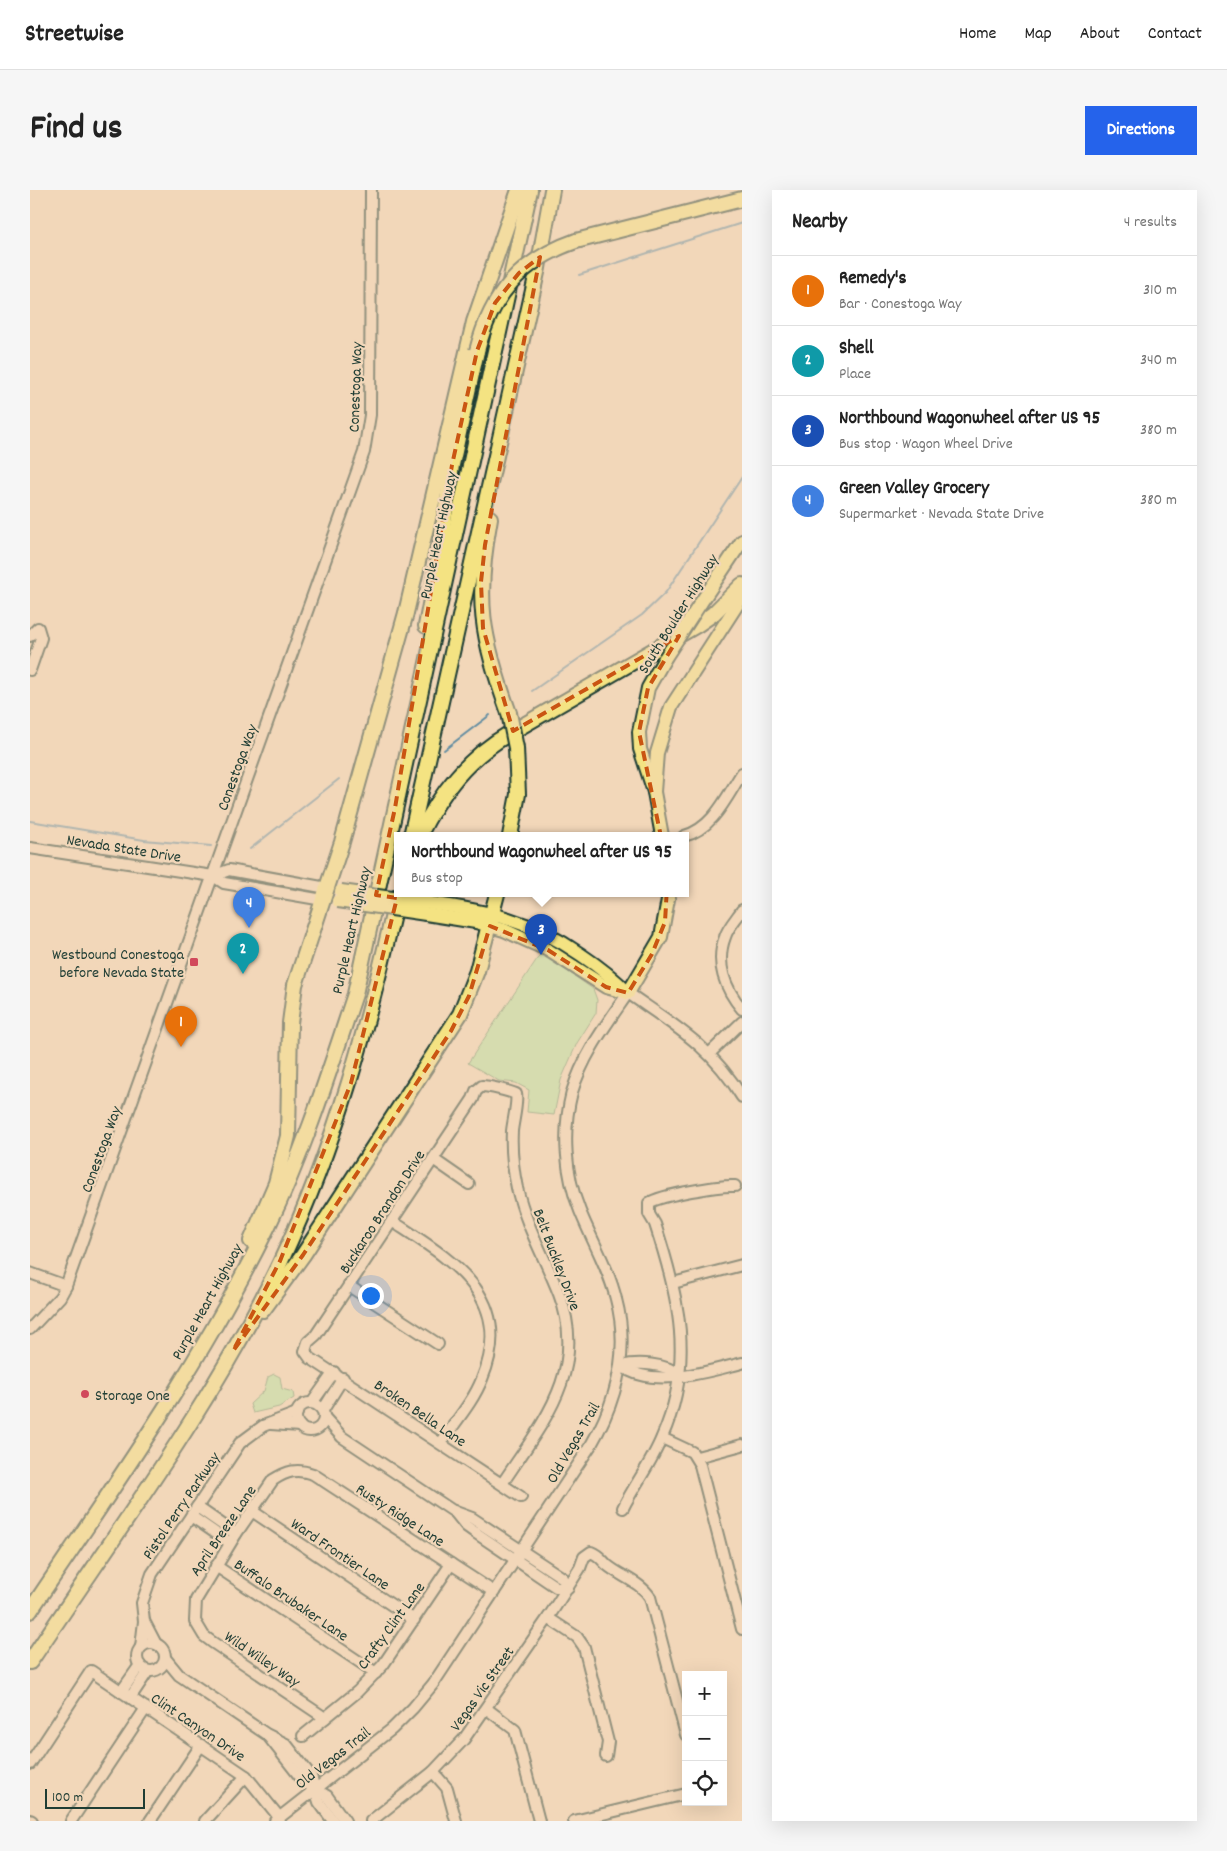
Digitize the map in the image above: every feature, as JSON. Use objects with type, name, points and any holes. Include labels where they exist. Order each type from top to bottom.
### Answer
[{"type":"highway","points":[[157,1422],[249,1245],[276,1183],[288,1136],[290,1023],[295,985],[325,894],[416,575],[474,322],[519,190]]},
{"type":"highway","name":"Purple Heart Highway","points":[[30,1611],[157,1422],[223,1313],[268,1226],[302,1149],[355,994],[530,190]]},
{"type":"highway","points":[[511,832],[518,794],[516,748],[509,713],[483,628],[481,582],[485,545],[552,190]]},
{"type":"highway","points":[[395,808],[439,557],[451,471],[477,351],[489,313],[508,286],[538,259],[576,241],[742,200]]},
{"type":"highway","points":[[412,832],[538,268]]},
{"type":"highway","points":[[421,832],[452,781],[482,751],[510,732],[697,625],[713,614],[742,585]]},
{"type":"highway","points":[[233,1351],[280,1261],[339,1118],[368,1020],[397,897]]},
{"type":"highway","points":[[30,1662],[174,1445],[233,1351],[302,1255],[451,1031],[468,996],[492,919],[496,897]]},
{"type":"main road","name":"South Boulder Highway","points":[[661,832],[654,792],[640,749],[639,732],[648,688],[665,658],[742,541]]},
{"type":"main road","name":"South Boulder Highway","points":[[654,792],[657,753],[671,708],[742,597]]},
{"type":"main road","points":[[325,894],[427,908],[532,926],[560,940],[612,975],[628,993]]},
{"type":"main road","points":[[628,993],[661,937],[668,897]]},
{"type":"main road","points":[[492,919],[606,987],[628,993]]},
{"type":"street","name":"Conestoga Way","points":[[30,1329],[60,1297],[66,1286],[213,876],[368,434],[371,190]]},
{"type":"street","points":[[30,636],[38,628],[41,638],[30,670]]},
{"type":"street","points":[[689,834],[699,831],[708,823],[742,773]]},
{"type":"street","name":"Nevada State Drive","points":[[30,848],[213,876],[224,883],[325,894]]},
{"type":"street","points":[[742,910],[725,936],[721,956],[724,982],[731,996],[742,1009]]},
{"type":"street","points":[[628,993],[682,1030],[710,1053],[742,1097]]},
{"type":"street","name":"Old Vegas Trail","points":[[277,1819],[392,1729],[433,1684],[599,1433],[610,1409],[620,1366],[622,1333],[616,1298],[574,1195],[566,1138],[572,1093],[582,1064],[628,993]]},
{"type":"street","points":[[710,1053],[742,1022]]},
{"type":"street","name":"Buckaroo Brandon Drive","points":[[304,1352],[308,1342],[316,1335],[350,1286],[473,1099],[476,1090],[482,1086]]},
{"type":"street","name":"Belt Buckley Drive","points":[[482,1086],[491,1086],[498,1090],[509,1090],[516,1094],[512,1147],[518,1188],[526,1220],[564,1308],[568,1335],[566,1369],[560,1391],[550,1410],[502,1484]]},
{"type":"street","points":[[433,1159],[469,1184]]},
{"type":"street","points":[[623,1508],[662,1438],[675,1400],[679,1374],[681,1334],[674,1283],[656,1224],[649,1214],[649,1203],[659,1197],[670,1197],[722,1185],[735,1186]]},
{"type":"street","points":[[392,1221],[463,1272],[479,1293],[488,1317],[490,1348],[484,1375],[477,1389],[441,1443]]},
{"type":"street","points":[[674,1283],[742,1265]]},
{"type":"street","points":[[31,1275],[66,1286]]},
{"type":"street","points":[[350,1286],[438,1344]]},
{"type":"street","name":"Broken Bella Lane","points":[[304,1352],[310,1358],[521,1497]]},
{"type":"street","points":[[620,1366],[631,1373],[670,1378],[679,1374],[694,1375],[742,1363]]},
{"type":"street","points":[[338,1375],[312,1403],[303,1405],[297,1413],[300,1426],[309,1431],[318,1429],[342,1437],[454,1511],[472,1518],[519,1554],[563,1578],[568,1588]]},
{"type":"street","points":[[318,1429],[338,1375]]},
{"type":"street","points":[[312,1403],[324,1414],[342,1437]]},
{"type":"street","name":"Pistol Perry Parkway","points":[[141,1647],[144,1621],[142,1603],[146,1586],[190,1516],[240,1443],[254,1430],[297,1413]]},
{"type":"street","name":"Pistol Perry Parkway","points":[[271,1424],[300,1426]]},
{"type":"street","points":[[662,1438],[684,1447],[697,1457],[742,1629]]},
{"type":"street","points":[[697,1457],[742,1446]]},
{"type":"street","name":"April Breeze Lane","points":[[194,1615],[199,1592],[233,1538],[273,1480],[289,1471]]},
{"type":"street","name":"Rusty Ridge Lane","points":[[289,1471],[304,1471],[313,1474],[494,1592]]},
{"type":"street","points":[[197,1507],[233,1538]]},
{"type":"street","name":"Ward Frontier Lane","points":[[252,1511],[414,1620]]},
{"type":"street","points":[[190,1516],[233,1538]]},
{"type":"street","name":"Vegas Vic Street","points":[[371,1821],[433,1772],[464,1739],[487,1709],[568,1588],[584,1558],[591,1552],[600,1556],[606,1564],[642,1588],[650,1597],[682,1720]]},
{"type":"street","name":"Crafty Clint Lane","points":[[304,1736],[357,1692],[376,1673],[451,1564]]},
{"type":"street","name":"Buffalo Brubaker Lane","points":[[216,1566],[376,1673]]},
{"type":"street","name":"Wild Willey Way","points":[[194,1615],[199,1629],[212,1642],[326,1718]]},
{"type":"street","points":[[548,1618],[577,1637],[584,1647],[608,1742],[606,1756]]},
{"type":"street","name":"Pistol Perry Parkway","points":[[144,1621],[156,1644]]},
{"type":"street","points":[[179,1675],[171,1675],[149,1668],[137,1654],[141,1647],[149,1643],[156,1644],[162,1648],[165,1658],[179,1675],[266,1734],[286,1744],[311,1776],[319,1802],[333,1821]]},
{"type":"street","points":[[126,1695],[149,1668],[165,1658]]},
{"type":"street","name":"Clint Canyon Drive","points":[[30,1764],[91,1671],[246,1776],[277,1819]]},
{"type":"street","points":[[71,1821],[146,1708]]},
{"type":"street","points":[[487,1709],[515,1730],[539,1821]]},
{"type":"street","points":[[150,1821],[201,1745]]},
{"type":"street","points":[[433,1772],[447,1788],[456,1821]]},
{"type":"street","points":[[205,1821],[246,1776]]},
{"type":"street","points":[[315,1789],[327,1796],[345,1821]]},
{"type":"street","points":[[574,1821],[682,1795]]},
{"type":"highlighted area","points":[[540,257],[485,545],[481,582],[483,628],[513,731],[679,636],[648,688],[639,732],[668,870],[665,922],[652,954],[628,993],[606,987],[548,950],[490,926],[469,996],[451,1031],[303,1255],[233,1351],[280,1261],[351,1083],[397,898],[376,895],[395,808],[452,465],[477,351],[495,303],[519,273]]},
{"type":"green space","points":[[541,953],[593,989],[597,1000],[596,1013],[577,1043],[561,1080],[554,1115],[527,1112],[529,1090],[516,1083],[499,1081],[468,1063]]},
{"type":"green space","points":[[274,1374],[280,1377],[282,1389],[293,1392],[294,1398],[279,1407],[253,1413],[250,1404],[264,1391],[268,1377]]},
{"type":"waterway","points":[[579,275],[742,223]]},
{"type":"waterway","points":[[532,691],[642,615],[666,592],[742,477]]},
{"type":"waterway","points":[[444,750],[490,715]]},
{"type":"waterway","points":[[250,849],[339,779]]},
{"type":"waterway","points":[[30,821],[144,840],[211,846]]},
{"type":"place","name":"Green Valley Grocery","points":[[249,928]]},
{"type":"place","name":"Northbound Wagonwheel after US 95","points":[[541,955]]},
{"type":"place","name":"Westbound Conestoga before Nevada State","points":[[194,962]]},
{"type":"place","name":"Shell","points":[[243,974]]},
{"type":"place","name":"Remedy's","points":[[181,1047]]},
{"type":"place","name":"Storage One","points":[[85,1394]]}]
